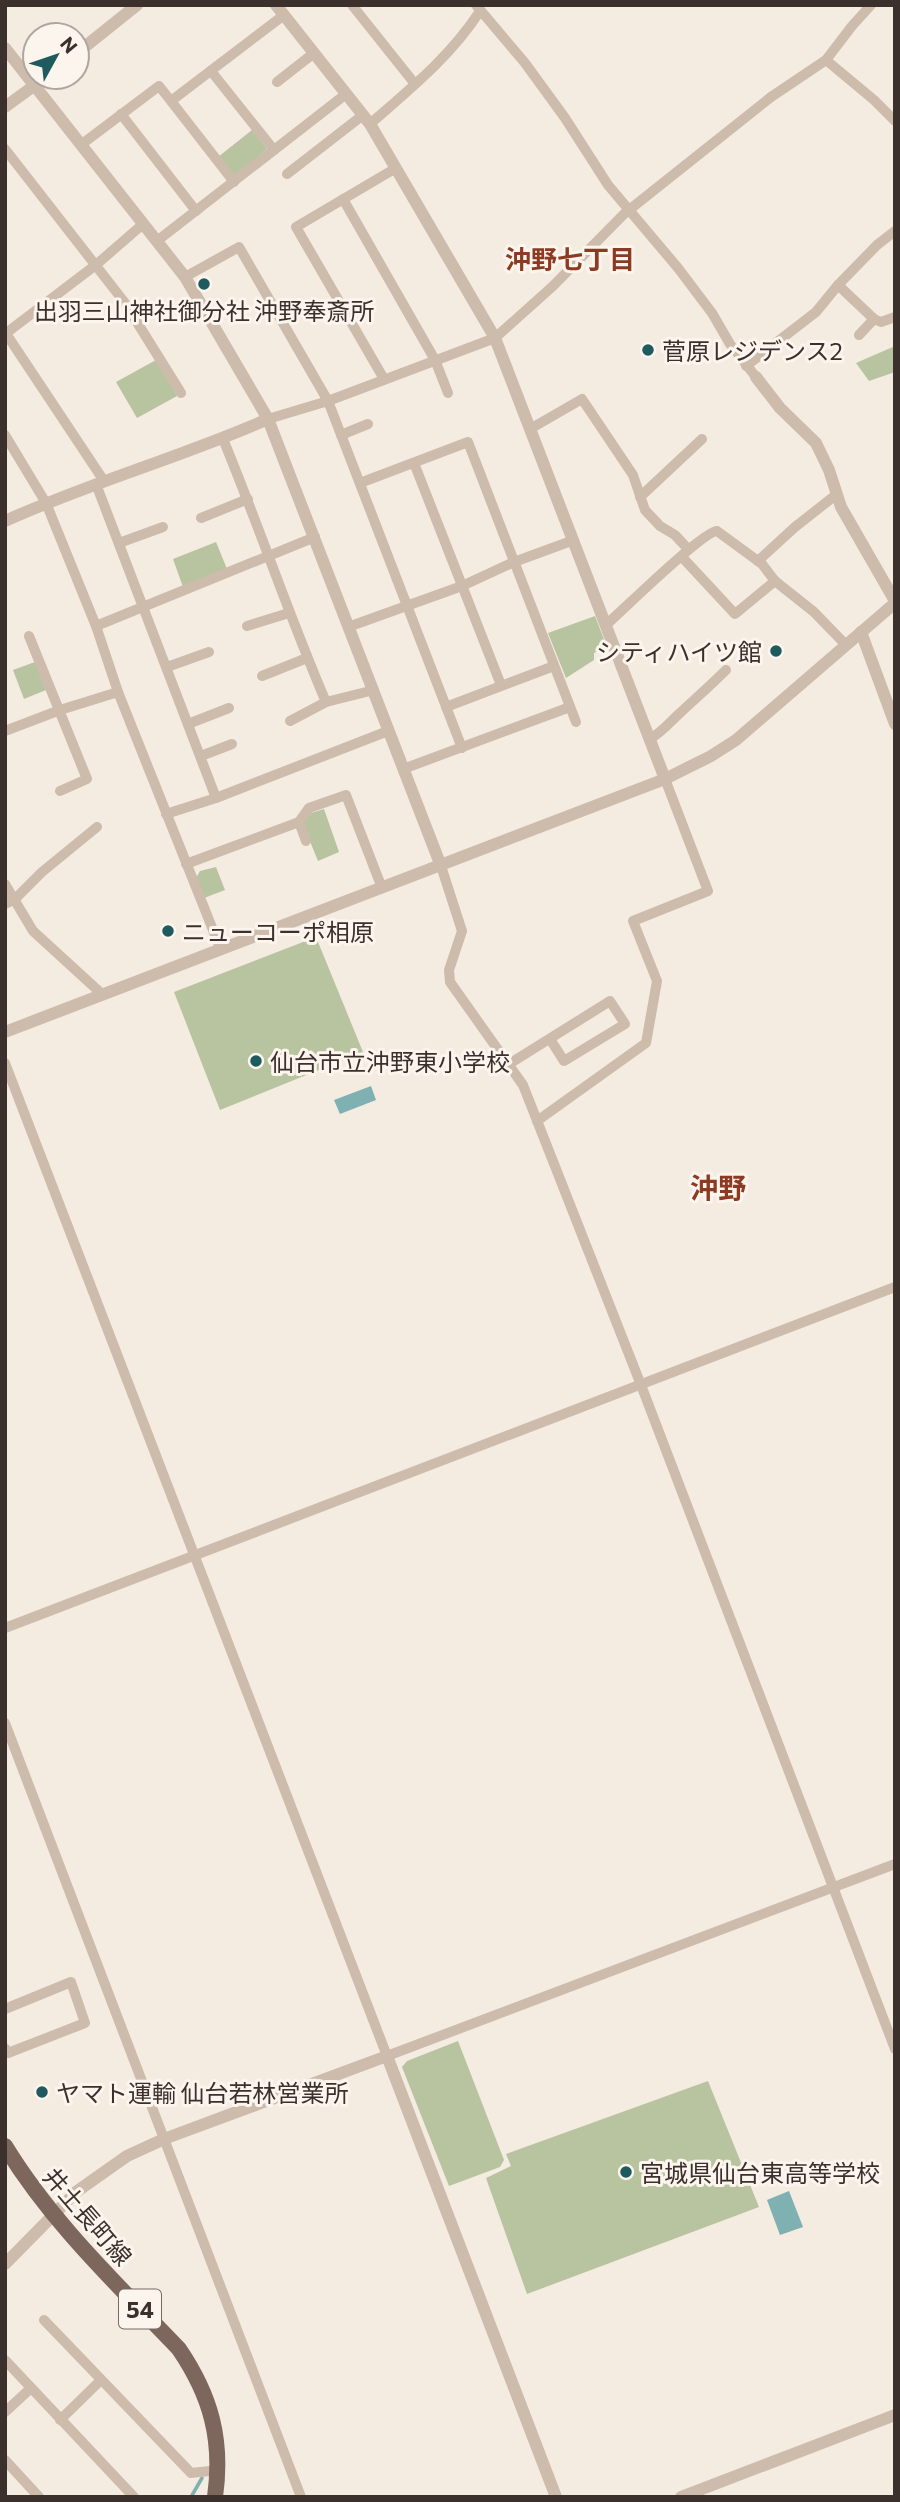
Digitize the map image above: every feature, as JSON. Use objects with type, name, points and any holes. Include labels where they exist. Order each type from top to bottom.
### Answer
[{"type":"main road","name":"井土長町線","points":[[5,2146],[25,2179],[54,2216],[179,2349],[188,2363],[202,2389],[213,2422],[219,2470],[215,2497]]},
{"type":"street","points":[[91,41],[137,5]]},
{"type":"street","points":[[352,5],[415,84]]},
{"type":"street","points":[[5,521],[100,482],[223,439],[268,419],[328,401],[495,338],[627,211],[771,97],[826,60],[871,5]]},
{"type":"street","points":[[5,1032],[665,779],[736,740],[895,602],[841,507],[829,470],[816,443],[780,408],[746,366],[712,313],[678,268],[627,211],[525,63],[478,8],[467,31],[415,84],[287,174]]},
{"type":"street","points":[[171,101],[211,71],[280,10],[367,120],[495,338],[708,891],[632,921],[657,981],[646,1043],[537,1122]]},
{"type":"street","points":[[5,48],[21,68]]},
{"type":"street","points":[[277,82],[314,53]]},
{"type":"street","points":[[826,60],[895,121]]},
{"type":"street","points":[[211,71],[274,150]]},
{"type":"street","points":[[82,144],[159,86],[234,182]]},
{"type":"street","points":[[5,107],[28,91]]},
{"type":"street","points":[[39,91],[185,277],[268,419],[441,866],[462,932],[449,970],[450,982],[523,1085],[895,2049]]},
{"type":"street","points":[[157,241],[346,94]]},
{"type":"street","points":[[121,114],[196,211]]},
{"type":"street","points":[[5,149],[97,264],[137,320],[181,393]]},
{"type":"street","points":[[384,379],[296,227],[396,167]]},
{"type":"street","points":[[343,199],[435,360],[448,393]]},
{"type":"street","points":[[143,224],[97,264],[6,333],[100,482],[119,543],[216,798]]},
{"type":"street","points":[[746,366],[816,312],[877,245],[895,231]]},
{"type":"street","points":[[185,277],[239,247],[328,401],[462,748]]},
{"type":"street","points":[[838,285],[874,319],[881,322],[895,317]]},
{"type":"street","points":[[859,335],[874,319]]},
{"type":"street","points":[[530,429],[582,399],[633,475],[648,515],[675,535],[685,553],[736,614],[775,581]]},
{"type":"street","points":[[341,435],[368,424]]},
{"type":"street","points":[[5,435],[46,503],[221,950]]},
{"type":"street","points":[[223,439],[326,702]]},
{"type":"street","points":[[640,497],[702,439]]},
{"type":"street","points":[[360,483],[468,442],[576,722]]},
{"type":"street","points":[[414,463],[501,685]]},
{"type":"street","points":[[758,561],[837,494]]},
{"type":"street","points":[[201,517],[248,499]]},
{"type":"street","points":[[119,543],[163,527]]},
{"type":"street","points":[[607,624],[710,531],[717,531],[758,561],[775,581],[814,612],[846,645]]},
{"type":"street","points":[[96,626],[315,537]]},
{"type":"street","points":[[348,627],[462,586],[514,562],[574,540]]},
{"type":"street","points":[[247,626],[289,612]]},
{"type":"street","points":[[861,632],[895,724]]},
{"type":"street","points":[[29,636],[87,779],[60,790]]},
{"type":"street","points":[[167,667],[209,652]]},
{"type":"street","points":[[262,676],[307,658]]},
{"type":"street","points":[[446,707],[554,666]]},
{"type":"street","points":[[650,740],[661,733],[726,670]]},
{"type":"street","points":[[290,721],[326,702],[374,690]]},
{"type":"street","points":[[5,731],[118,692]]},
{"type":"street","points":[[403,769],[570,707]]},
{"type":"street","points":[[188,724],[229,708]]},
{"type":"street","points":[[166,814],[216,798],[388,731]]},
{"type":"street","points":[[201,757],[232,744]]},
{"type":"street","points":[[186,864],[299,822],[309,808],[346,795],[382,888]]},
{"type":"street","points":[[299,822],[306,841]]},
{"type":"street","points":[[9,902],[97,827]]},
{"type":"street","points":[[5,884],[9,902],[33,931],[103,995]]},
{"type":"street","points":[[509,1064],[610,1001],[625,1024],[564,1061],[550,1039]]},
{"type":"street","points":[[5,1063],[556,2497]]},
{"type":"street","points":[[5,1628],[895,1287]]},
{"type":"street","points":[[5,1723],[301,2497]]},
{"type":"street","points":[[5,2264],[75,2192],[106,2168],[164,2139],[895,1864]]},
{"type":"street","points":[[5,2009],[71,1982],[85,2023],[8,2053],[5,2048]]},
{"type":"street","points":[[44,2320],[191,2473],[219,2470]]},
{"type":"street","points":[[5,2360],[134,2497]]},
{"type":"street","points":[[61,2420],[101,2380]]},
{"type":"street","points":[[5,2412],[31,2388]]},
{"type":"street","points":[[681,2497],[895,2415]]},
{"type":"street","points":[[5,2460],[39,2497]]},
{"type":"green space","points":[[252,130],[267,149],[234,177],[218,157]]},
{"type":"green space","points":[[895,346],[895,372],[869,381],[856,363]]},
{"type":"green space","points":[[156,360],[177,396],[137,418],[116,382]]},
{"type":"green space","points":[[216,542],[227,569],[183,587],[173,559]]},
{"type":"green space","points":[[595,616],[607,647],[594,653],[594,660],[566,678],[548,633]]},
{"type":"green space","points":[[35,662],[46,690],[24,699],[13,670]]},
{"type":"green space","points":[[324,809],[339,852],[318,861],[303,824],[311,813]]},
{"type":"green space","points":[[216,867],[225,890],[204,898],[196,878],[200,871]]},
{"type":"green space","points":[[316,937],[363,1052],[220,1110],[174,992]]},
{"type":"green space","points":[[458,2041],[504,2160],[500,2167],[449,2186],[402,2067],[407,2061]]},
{"type":"green space","points":[[708,2081],[759,2207],[527,2294],[486,2178],[511,2166],[506,2154]]},
{"type":"water","points":[[371,1086],[376,1100],[340,1114],[334,1100]]},
{"type":"water","points":[[789,2191],[803,2227],[780,2235],[767,2200]]},
{"type":"waterway","points":[[191,2497],[202,2478]]},
{"type":"place","name":"出羽三山神社御分社 沖野奉斎所","points":[[204,284]]},
{"type":"place","name":"菅原レジデンス2","points":[[648,350]]},
{"type":"place","name":"シティハイツ館","points":[[776,651]]},
{"type":"place","name":"ニューコーポ相原","points":[[168,931]]},
{"type":"place","name":"仙台市立沖野東小学校","points":[[256,1061]]},
{"type":"place","name":"ヤマト運輸 仙台若林営業所","points":[[42,2092]]},
{"type":"place","name":"宮城県仙台東高等学校","points":[[626,2172]]},
{"type":"district","name":"沖野七丁目","points":[[570,258]]},
{"type":"district","name":"沖野","points":[[718,1187]]}]
